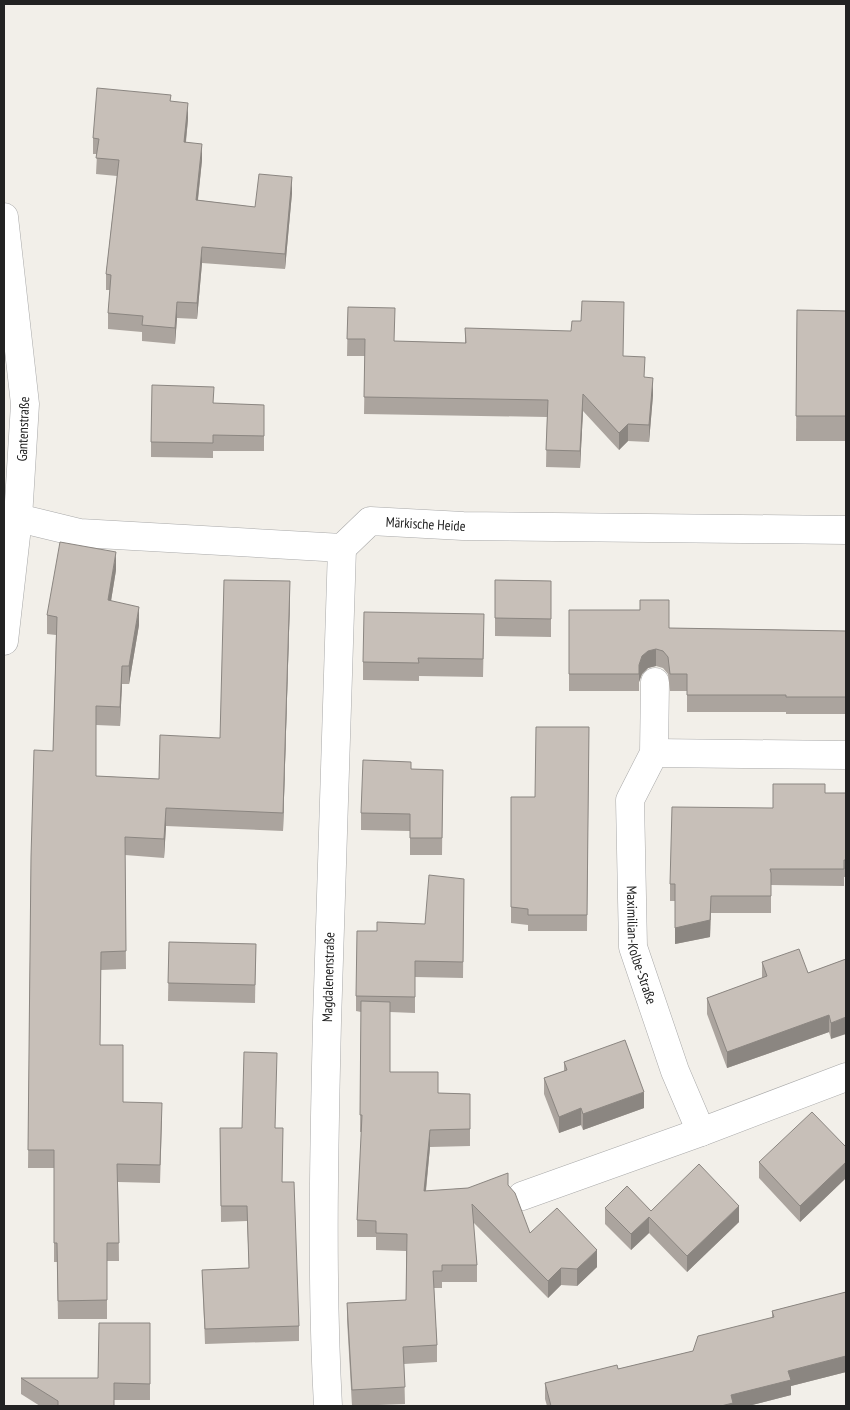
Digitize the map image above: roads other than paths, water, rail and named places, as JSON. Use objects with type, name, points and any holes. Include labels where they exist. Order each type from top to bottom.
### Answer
[{"type":"street","name":"Gantenstraße","points":[[4,217],[26,404],[11,517],[4,641]]},
{"type":"street","points":[[11,517],[80,533],[342,548]]},
{"type":"street","name":"Märkische Heide","points":[[342,548],[370,521],[463,526],[846,530]]},
{"type":"street","name":"Magdalenenstraße","points":[[328,1406],[325,1360],[323,1185],[331,847],[342,548]]},
{"type":"street","name":"Maximilian-Kolbe-Straße","points":[[655,682],[654,754],[630,800],[633,947],[675,1071],[701,1132]]},
{"type":"street","points":[[654,754],[846,755]]},
{"type":"street","points":[[522,1196],[701,1132],[846,1076]]}]
